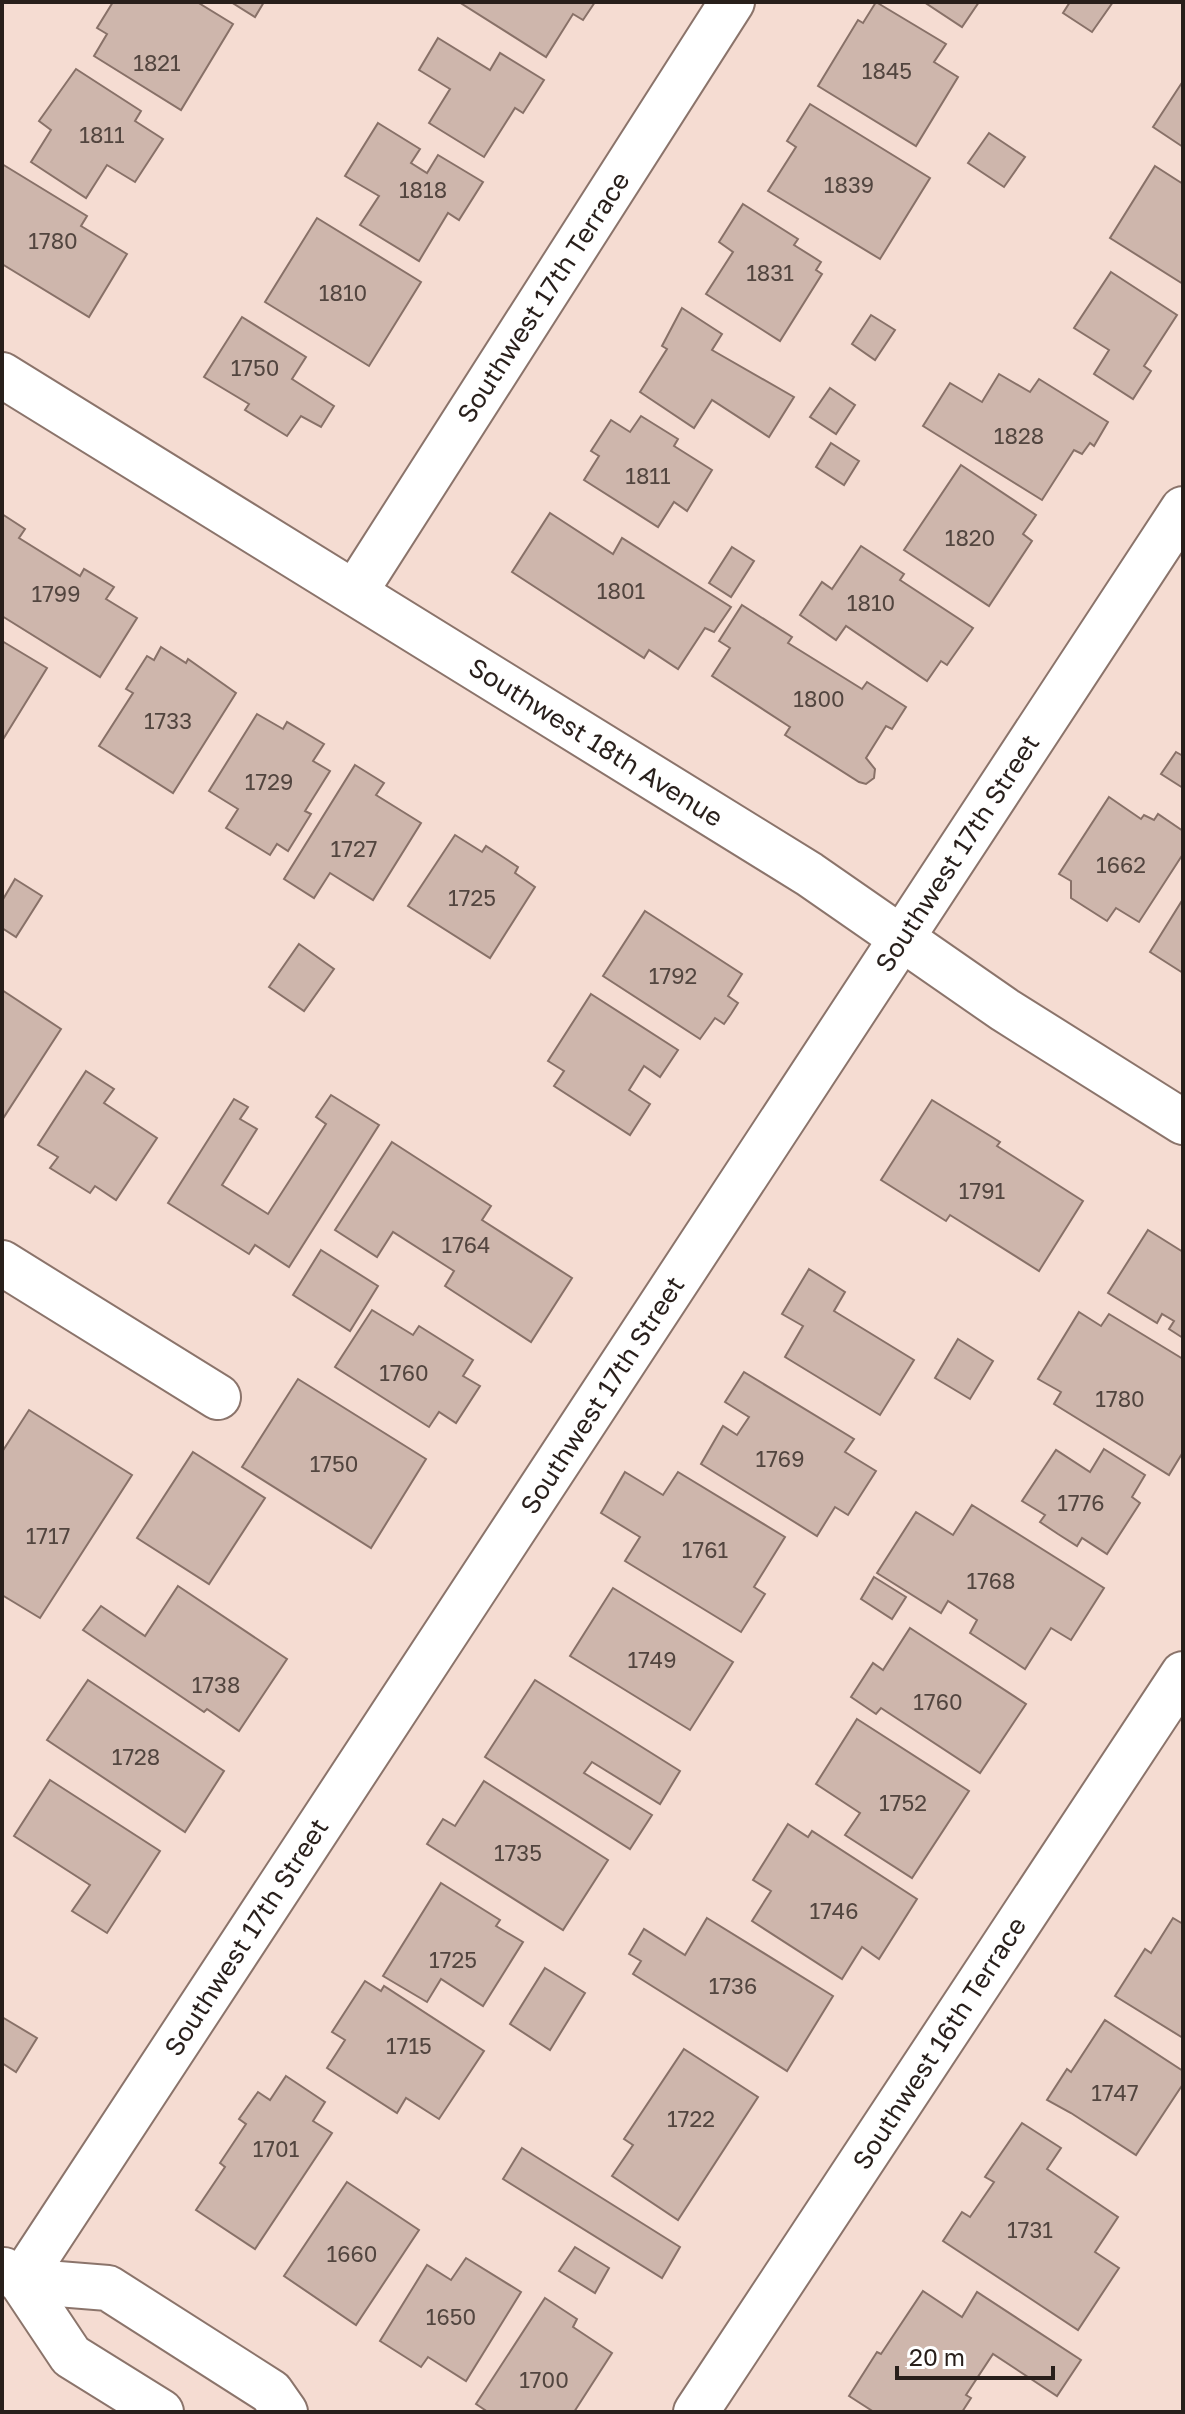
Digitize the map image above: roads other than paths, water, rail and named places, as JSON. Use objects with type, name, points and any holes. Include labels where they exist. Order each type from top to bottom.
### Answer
[{"type":"street","name":"Southwest 17th Terrace","points":[[355,592],[732,2]]},
{"type":"street","name":"Southwest 18th Avenue","points":[[2,375],[809,874],[1005,1010],[1183,1122]]},
{"type":"street","name":"Southwest 17th Street","points":[[12,2275],[1183,509]]},
{"type":"street","points":[[2,1263],[218,1397]]},
{"type":"street","name":"Southwest 16th Terrace","points":[[696,2412],[1183,1674]]},
{"type":"street","points":[[12,2275],[71,2356],[161,2412]]},
{"type":"street","points":[[12,2275],[108,2288],[271,2392],[285,2412]]}]
